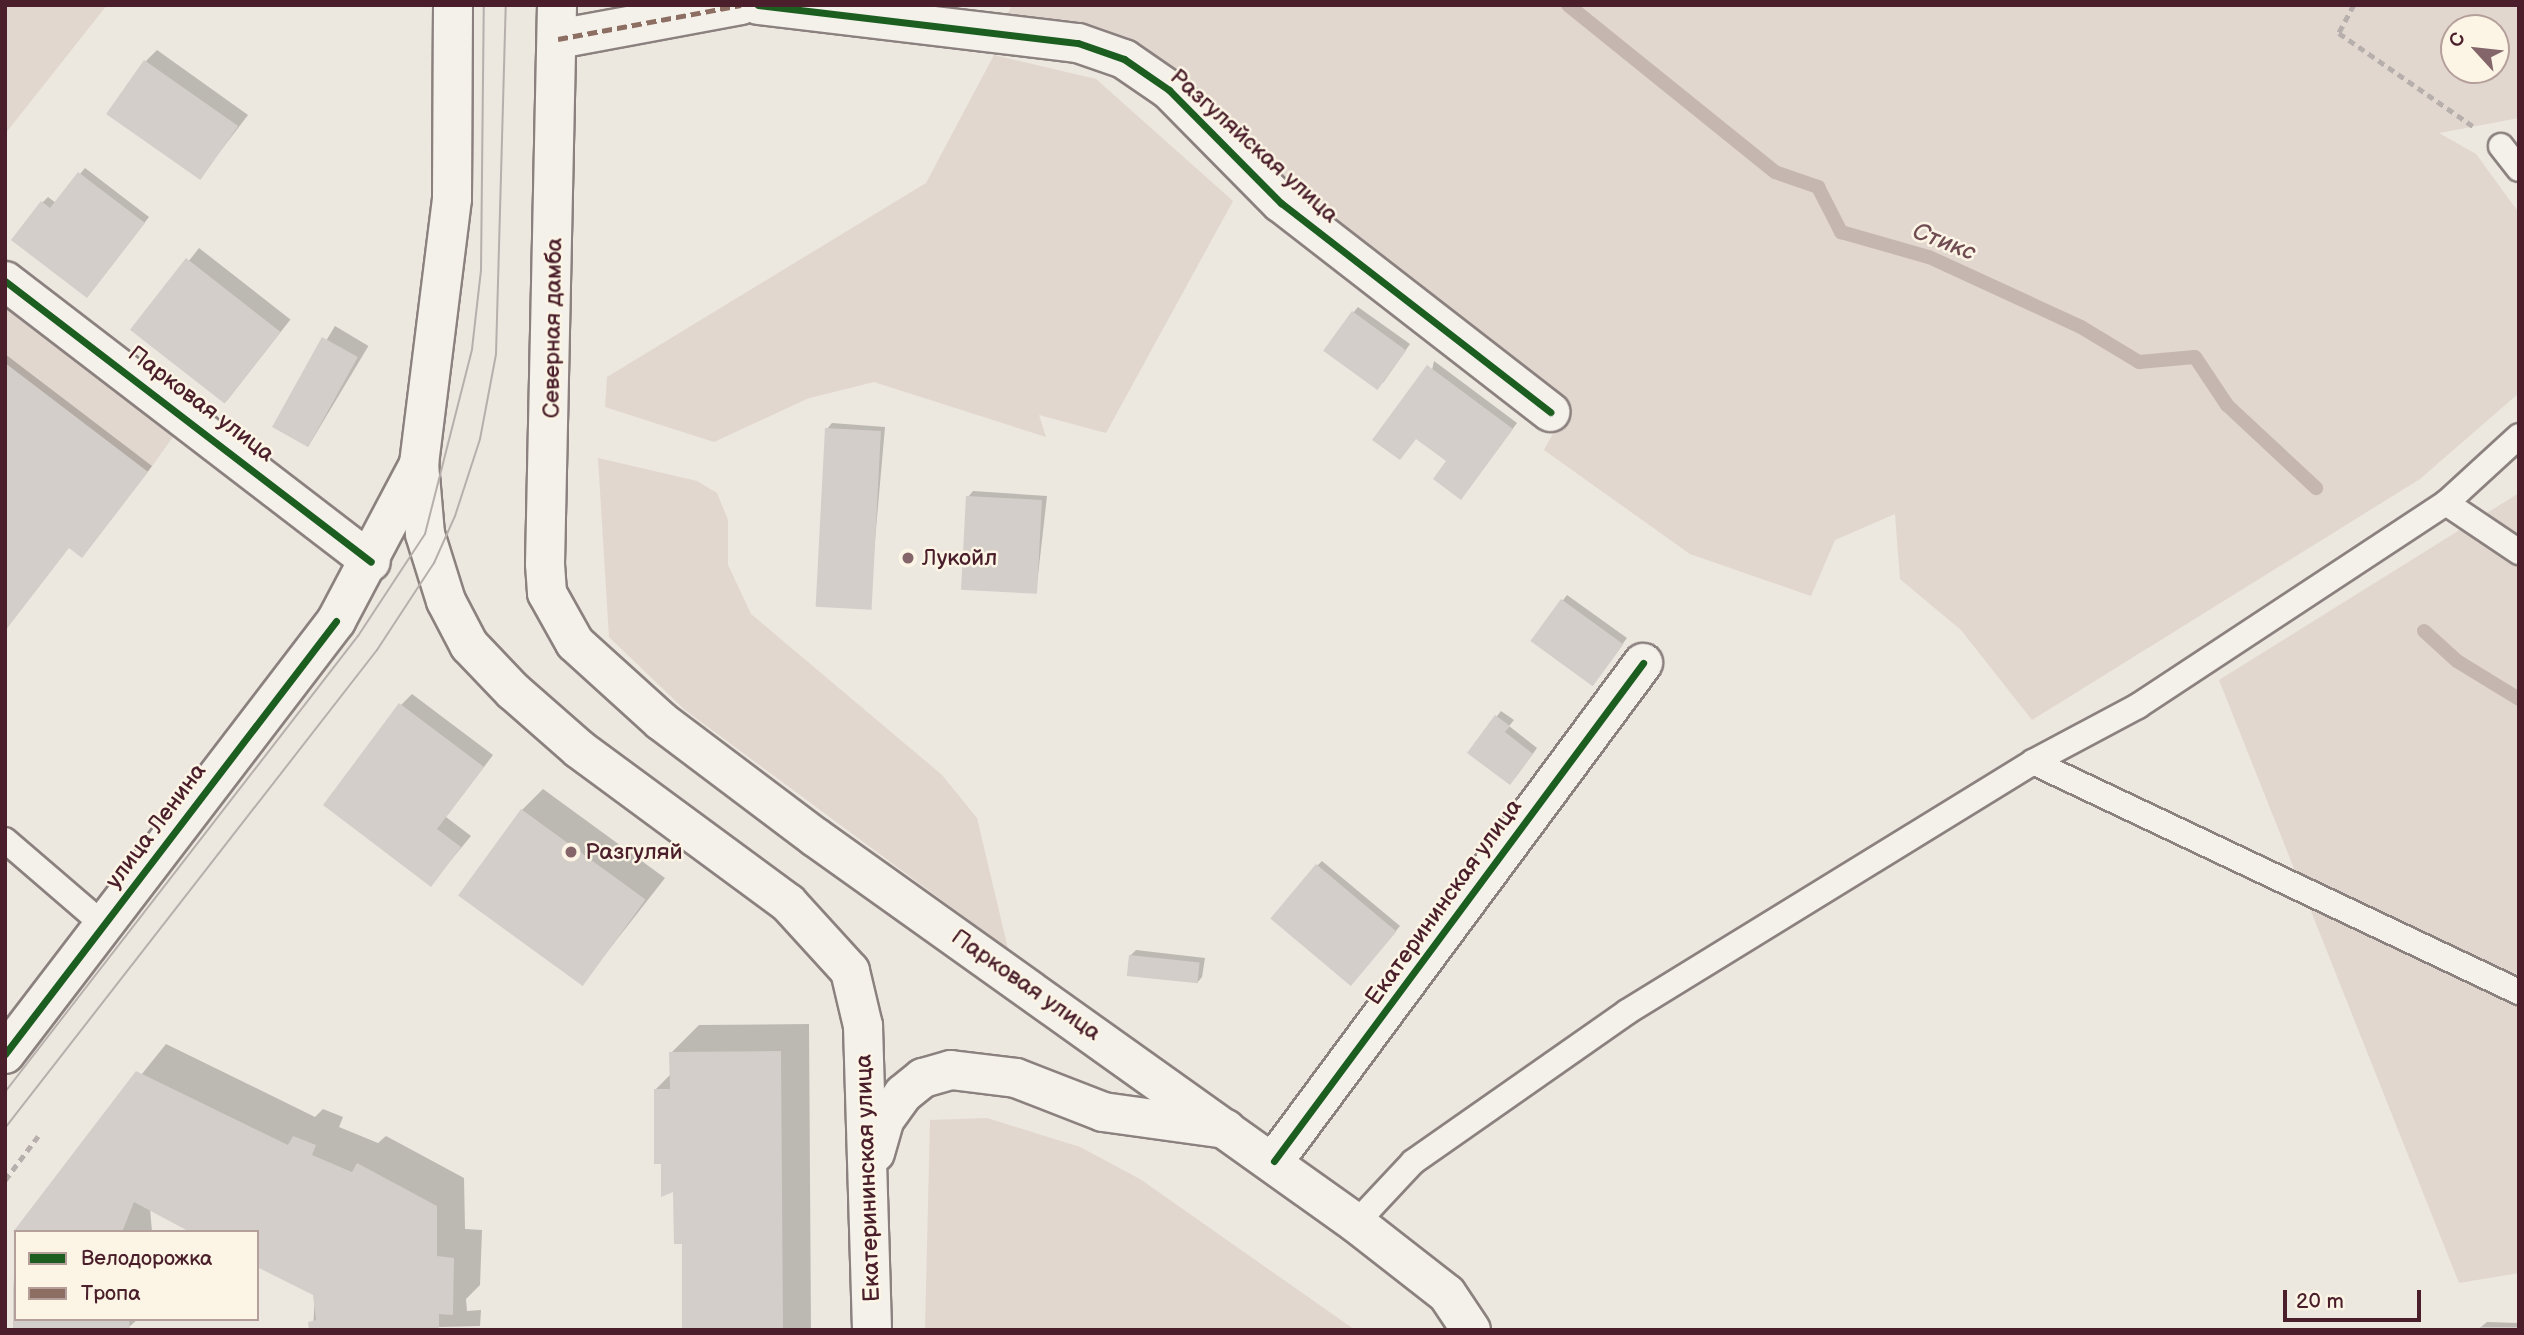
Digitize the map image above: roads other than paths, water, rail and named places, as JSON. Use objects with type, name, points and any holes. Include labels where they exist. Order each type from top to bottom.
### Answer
[{"type":"main road","points":[[419,464],[452,200],[453,5]]},
{"type":"main road","points":[[557,22],[741,5]]},
{"type":"main road","name":"Разгуляйская улица","points":[[758,5],[1077,43],[1124,59],[1169,90],[1281,203],[1550,412]]},
{"type":"main road","name":"Северная дамба","points":[[557,22],[545,564],[547,593],[575,643]]},
{"type":"main road","name":"Парковая улица","points":[[5,281],[371,562]]},
{"type":"main road","name":"улица Ленина","points":[[8,1045],[105,926],[336,621],[371,562],[419,464]]},
{"type":"main road","name":"Екатерининская улица","points":[[419,464],[425,534],[446,601],[469,645],[579,749],[814,926],[850,971],[863,1026],[873,1193],[872,1330]]},
{"type":"main road","name":"Парковая улица","points":[[575,643],[661,721],[815,836],[1232,1130],[1356,1223],[1447,1294],[1471,1330]]},
{"type":"main road","name":"Екатерининская улица","points":[[1274,1161],[1643,663]]},
{"type":"main road","points":[[873,1193],[877,1146],[893,1106],[917,1082],[944,1071],[1016,1078],[1103,1112],[1232,1130]]},
{"type":"lane","points":[[2501,146],[2519,169]]},
{"type":"lane","points":[[1356,1223],[1413,1162],[1627,1012],[2032,762],[2138,706],[2446,503],[2519,436]]},
{"type":"lane","points":[[2446,503],[2519,552]]},
{"type":"lane","points":[[2032,762],[2519,992]]},
{"type":"lane","points":[[5,840],[105,926]]},
{"type":"waterway","name":"Стикс","points":[[1568,5],[1775,172],[1818,187],[1841,232],[1929,257],[2081,327],[2139,362],[2195,357],[2227,405],[2316,488]]},
{"type":"waterway","name":"Стикс","points":[[2424,631],[2457,661],[2519,699]]},
{"type":"tram line","points":[[5,1092],[358,636],[425,534],[472,349],[481,270],[484,5]]},
{"type":"tram line","points":[[5,1128],[377,650],[434,563],[455,516],[480,439],[496,354],[506,5]]},
{"type":"place","name":"Лукойл","points":[[908,558]]},
{"type":"place","name":"Разгуляй","points":[[571,852]]}]
